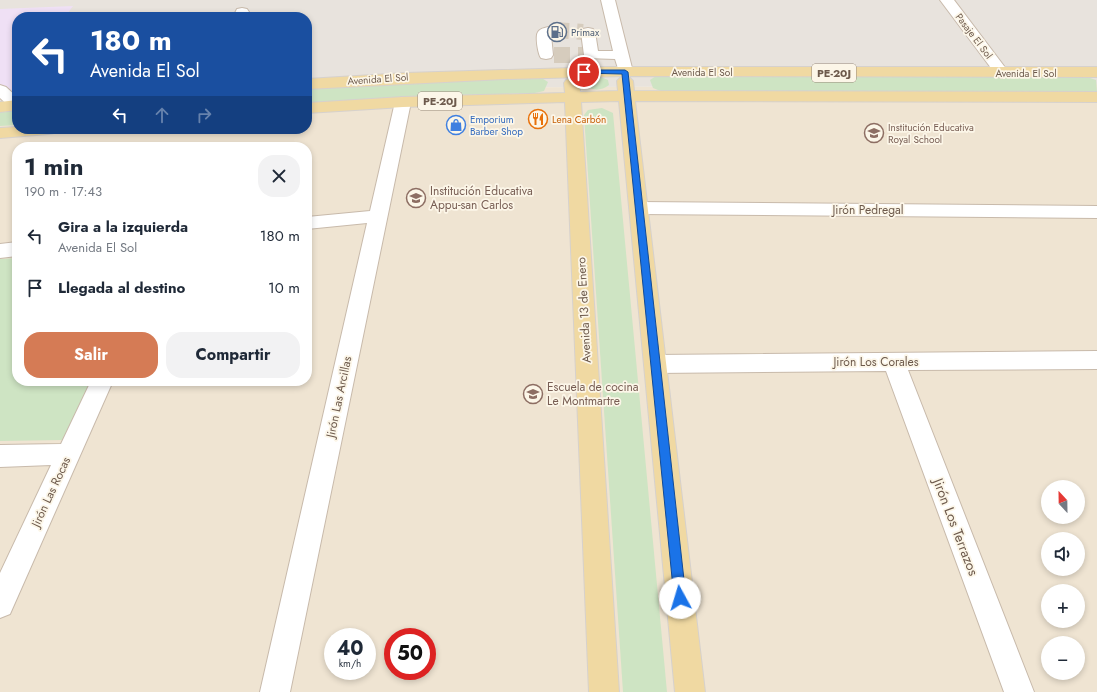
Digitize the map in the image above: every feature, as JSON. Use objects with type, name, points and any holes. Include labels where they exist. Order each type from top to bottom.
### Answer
[{"type":"main road","name":"Avenida El Sol","points":[[312,84],[397,78],[532,73],[582,61],[596,72],[1097,72]]},
{"type":"main road","name":"Avenida 13 de Enero","points":[[582,61],[573,97],[604,692]]},
{"type":"main road","points":[[625,72],[626,96],[690,692]]},
{"type":"main road","name":"Avenida El Sol","points":[[312,108],[403,102],[626,96],[1097,97]]},
{"type":"main road","points":[[0,107],[12,106]]},
{"type":"main road","points":[[0,133],[12,132]]},
{"type":"street","points":[[608,0],[625,72]]},
{"type":"street","name":"Pasaje El Sol","points":[[947,0],[1002,73]]},
{"type":"street","points":[[532,73],[550,55],[544,33],[553,30]]},
{"type":"street","points":[[582,61],[586,32],[615,32]]},
{"type":"street","points":[[582,61],[621,55]]},
{"type":"street","points":[[582,61],[596,72]]},
{"type":"street","points":[[0,90],[12,101]]},
{"type":"street","name":"Jirón Las Arcillas","points":[[275,692],[403,102]]},
{"type":"street","name":"Jirón Pedregal","points":[[639,208],[1097,212]]},
{"type":"street","points":[[312,223],[379,216]]},
{"type":"street","points":[[0,251],[12,250]]},
{"type":"street","name":"Jirón Los Corales","points":[[655,364],[1097,360]]},
{"type":"street","name":"Jirón Los Terrazos","points":[[894,362],[1019,692]]},
{"type":"street","name":"Jirón Las Rocas","points":[[0,604],[100,386]]},
{"type":"street","points":[[0,456],[69,454]]},
{"type":"shaded area","points":[[0,0],[1097,0],[1097,84],[399,88],[312,95],[312,12],[12,12],[12,118],[0,119]]},
{"type":"shaded area","points":[[73,6],[69,12],[12,12],[12,92],[0,93],[0,9]]},
{"type":"shaded area","points":[[1097,84],[1097,692],[0,692],[0,119],[12,118],[12,134],[312,134],[312,95],[399,88]]},
{"type":"green space","points":[[656,76],[1084,76],[1096,80],[1097,92],[663,92],[653,88],[650,80]]},
{"type":"green space","points":[[540,77],[548,82],[544,91],[535,93],[416,96],[312,103],[312,88]]},
{"type":"green space","points":[[601,77],[608,80],[609,85],[596,90],[590,88],[585,83],[587,79]]},
{"type":"green space","points":[[602,108],[613,113],[667,692],[623,692],[584,115],[588,110]]},
{"type":"green space","points":[[12,110],[12,125],[0,126],[0,111]]},
{"type":"green space","points":[[12,258],[12,386],[91,386],[64,440],[0,441],[0,259]]},
{"type":"tunnel","points":[[553,30],[583,32]]},
{"type":"tunnel","points":[[554,55],[585,55]]},
{"type":"place","name":"Primax","points":[[557,32]]},
{"type":"place","name":"Lena Carbón","points":[[538,119]]},
{"type":"place","name":"Emporium Barber Shop","points":[[456,125]]},
{"type":"place","name":"Institución Educativa Royal School","points":[[874,133]]},
{"type":"place","name":"Institución Educativa Appu-san Carlos","points":[[416,198]]},
{"type":"place","name":"Escuela de cocina Le Montmartre","points":[[533,394]]},
{"type":"route","points":[[584,72],[625,72],[626,96],[680,598]]}]
